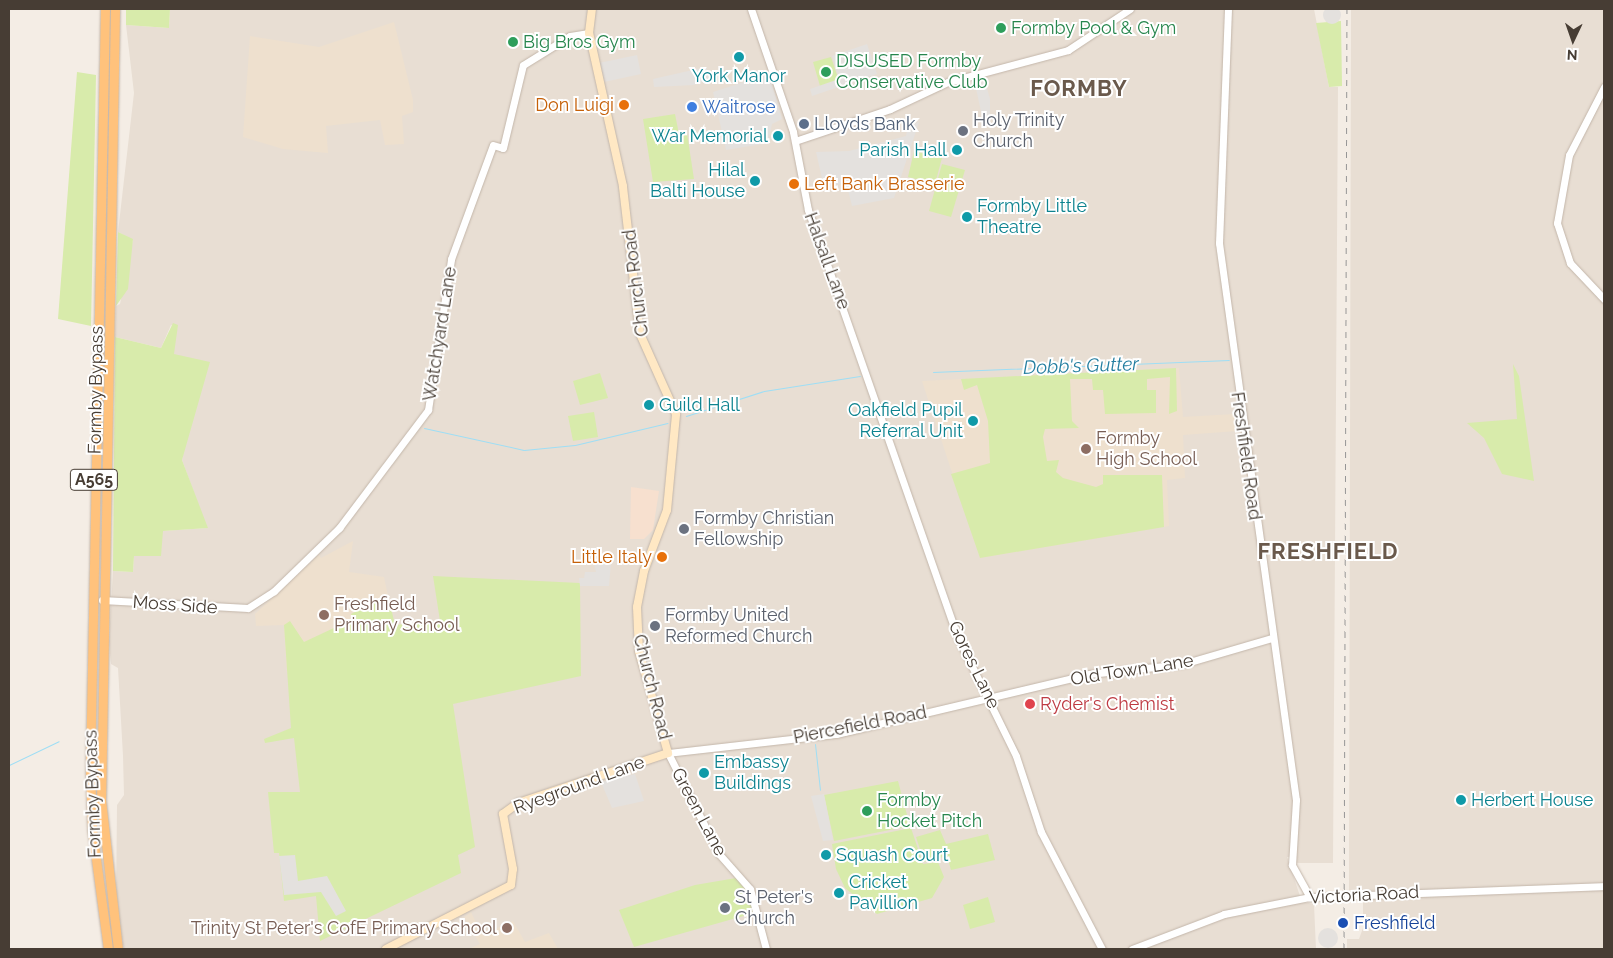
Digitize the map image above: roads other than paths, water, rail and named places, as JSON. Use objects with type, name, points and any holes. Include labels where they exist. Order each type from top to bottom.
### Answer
[{"type":"highway","name":"Formby Bypass","points":[[105,9],[90,768],[92,829],[108,949]]},
{"type":"highway","name":"Formby Bypass","points":[[115,9],[102,600],[101,800],[118,949]]},
{"type":"main road","name":"Church Road","points":[[592,9],[589,33],[623,186],[640,334],[676,414],[667,510],[644,571],[637,607],[639,651],[668,754]]},
{"type":"main road","name":"Ryeground Lane","points":[[386,949],[511,885],[514,869],[503,814],[518,803],[668,754]]},
{"type":"street","name":"Halsall Lane","points":[[751,9],[795,141],[808,210],[865,372]]},
{"type":"street","points":[[795,141],[984,73],[1068,50],[1130,9]]},
{"type":"street","name":"Freshfield Road","points":[[1228,9],[1219,244],[1272,638],[1296,800],[1292,865],[1310,897]]},
{"type":"street","name":"Watchyard Lane","points":[[248,608],[274,591],[339,528],[428,410],[451,259],[493,145],[503,148],[524,65],[570,36],[589,33]]},
{"type":"street","points":[[1604,87],[1569,155],[1559,196],[1557,223],[1563,248],[1604,299]]},
{"type":"street","name":"Gores Lane","points":[[865,372],[958,638],[990,698],[1016,756],[1041,832],[1102,949]]},
{"type":"street","name":"Moss Side","points":[[102,600],[248,608]]},
{"type":"street","name":"Old Town Lane","points":[[990,698],[1103,671],[1175,666],[1272,638]]},
{"type":"street","name":"Piercefield Road","points":[[668,754],[836,734],[990,698]]},
{"type":"street","name":"Green Lane","points":[[668,754],[719,854],[750,889],[766,949]]},
{"type":"street","name":"Victoria Road","points":[[1132,949],[1224,914],[1310,897],[1604,886]]},
{"type":"waterway","name":"Dobb's Gutter","points":[[933,372],[1229,360]]},
{"type":"waterway","name":"Dobb's Gutter","points":[[686,416],[764,391],[860,376]]},
{"type":"waterway","name":"Dobb's Gutter","points":[[424,428],[524,450],[575,445],[667,423]]},
{"type":"waterway","points":[[9,765],[59,741]]},
{"type":"waterway","points":[[815,744],[820,790]]},
{"type":"railway","points":[[1344,949],[1347,9]]},
{"type":"place","name":"Formby Pool & Gym","points":[[1001,28]]},
{"type":"place","name":"Big Bros Gym","points":[[513,42]]},
{"type":"place","name":"York Manor","points":[[739,57]]},
{"type":"place","name":"DISUSED Formby Conservative Club","points":[[826,72]]},
{"type":"place","name":"Don Luigi","points":[[624,105]]},
{"type":"place","name":"Waitrose","points":[[692,107]]},
{"type":"place","name":"Lloyds Bank","points":[[804,124]]},
{"type":"place","name":"Holy Trinity Church","points":[[963,131]]},
{"type":"place","name":"War Memorial","points":[[778,136]]},
{"type":"place","name":"Parish Hall","points":[[957,150]]},
{"type":"place","name":"Hilal Balti House","points":[[755,181]]},
{"type":"place","name":"Left Bank Brasserie","points":[[794,184]]},
{"type":"place","name":"Formby Little Theatre","points":[[967,217]]},
{"type":"place","name":"Guild Hall","points":[[649,405]]},
{"type":"place","name":"Oakfield Pupil Referral Unit","points":[[973,421]]},
{"type":"place","name":"Formby High School","points":[[1086,449]]},
{"type":"place","name":"Formby Christian Fellowship","points":[[684,529]]},
{"type":"place","name":"Little Italy","points":[[662,557]]},
{"type":"place","name":"Freshfield Primary School","points":[[324,615]]},
{"type":"place","name":"Formby United Reformed Church","points":[[655,626]]},
{"type":"place","name":"Ryder's Chemist","points":[[1030,704]]},
{"type":"place","name":"Embassy Buildings","points":[[704,773]]},
{"type":"place","name":"Herbert House","points":[[1461,800]]},
{"type":"place","name":"Formby Hocket Pitch","points":[[867,811]]},
{"type":"place","name":"Squash Court","points":[[826,855]]},
{"type":"place","name":"Cricket Pavillion","points":[[839,893]]},
{"type":"place","name":"St Peter's Church","points":[[725,908]]},
{"type":"place","name":"Freshfield","points":[[1343,923]]},
{"type":"place","name":"Trinity St Peter's CofE Primary School","points":[[507,928]]},
{"type":"district","name":"FORMBY","points":[[1079,89]]},
{"type":"district","name":"FRESHFIELD","points":[[1328,552]]}]
